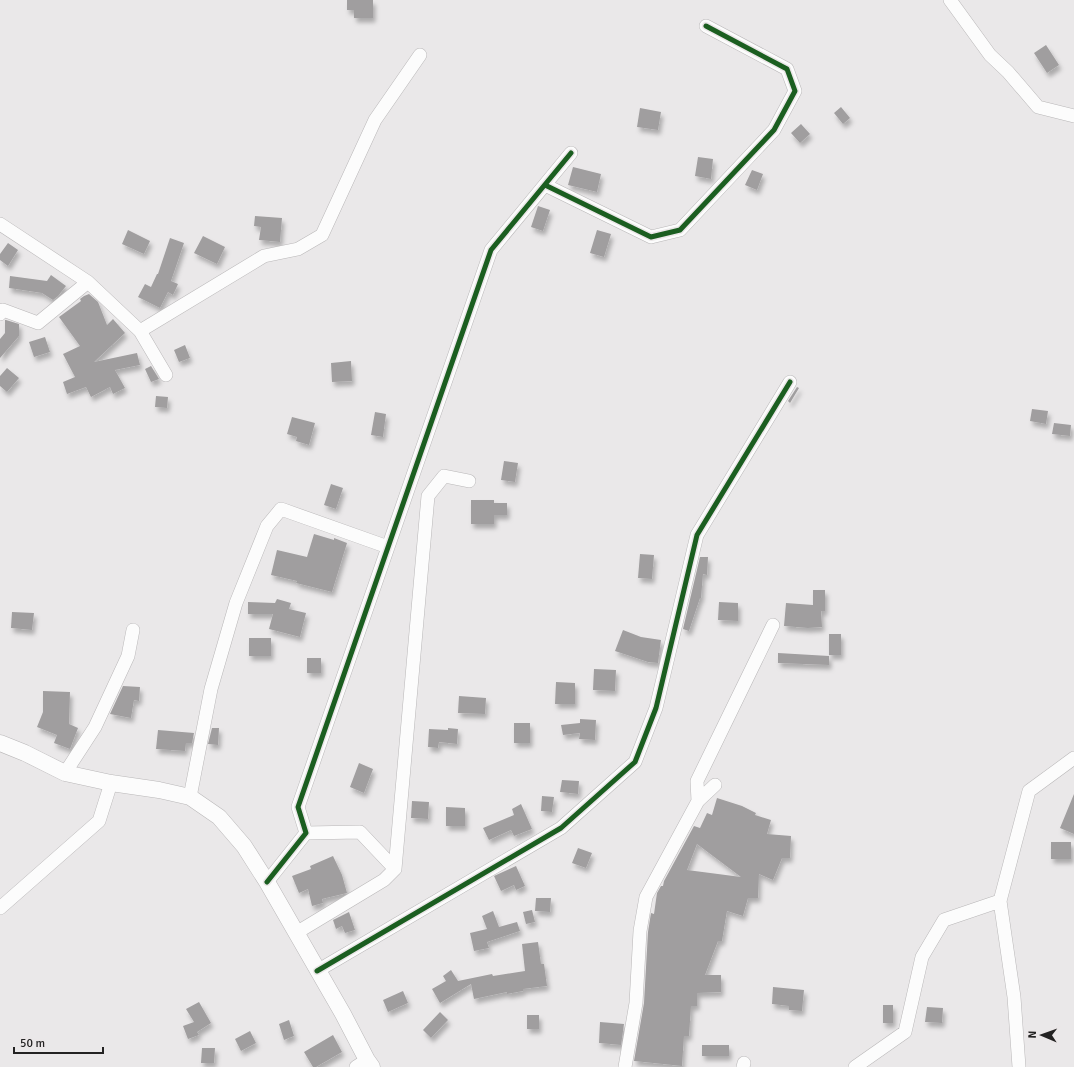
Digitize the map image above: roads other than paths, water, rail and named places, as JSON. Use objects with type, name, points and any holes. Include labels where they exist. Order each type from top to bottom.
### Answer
[{"type":"main road","points":[[0,743],[25,753],[65,773],[110,783],[159,790],[190,797],[219,817],[244,846],[267,882],[318,971],[365,1065]]},
{"type":"street","points":[[950,0],[990,55],[1008,72],[1038,107],[1074,116]]},
{"type":"street","points":[[544,185],[651,237],[680,230],[774,130],[795,91],[787,69],[706,26]]},
{"type":"street","points":[[140,331],[264,256],[298,249],[322,235],[376,120],[420,55]]},
{"type":"street","points":[[306,833],[298,807],[491,250],[571,153]]},
{"type":"street","points":[[0,224],[88,282],[140,331],[166,375]]},
{"type":"street","points":[[0,314],[3,310],[38,323],[88,282]]},
{"type":"street","points":[[318,971],[561,828],[635,762],[656,708],[697,535],[790,382]]},
{"type":"street","points":[[296,934],[384,880],[395,869],[428,496],[444,476],[469,481]]},
{"type":"street","points":[[190,797],[211,689],[236,603],[267,526],[281,509],[388,547]]},
{"type":"street","points":[[698,801],[697,781],[772,625]]},
{"type":"street","points":[[65,773],[95,727],[128,656],[133,630]]},
{"type":"street","points":[[1019,1067],[1014,997],[1000,901],[1030,791],[1074,758]]},
{"type":"street","points":[[0,908],[99,821],[110,783]]},
{"type":"street","points":[[625,1067],[636,1003],[640,931],[646,897],[698,801],[715,785]]},
{"type":"street","points":[[306,833],[360,832],[395,869]]},
{"type":"street","points":[[267,882],[306,833]]},
{"type":"street","points":[[855,1067],[905,1032],[922,957],[944,920],[1000,901]]}]
